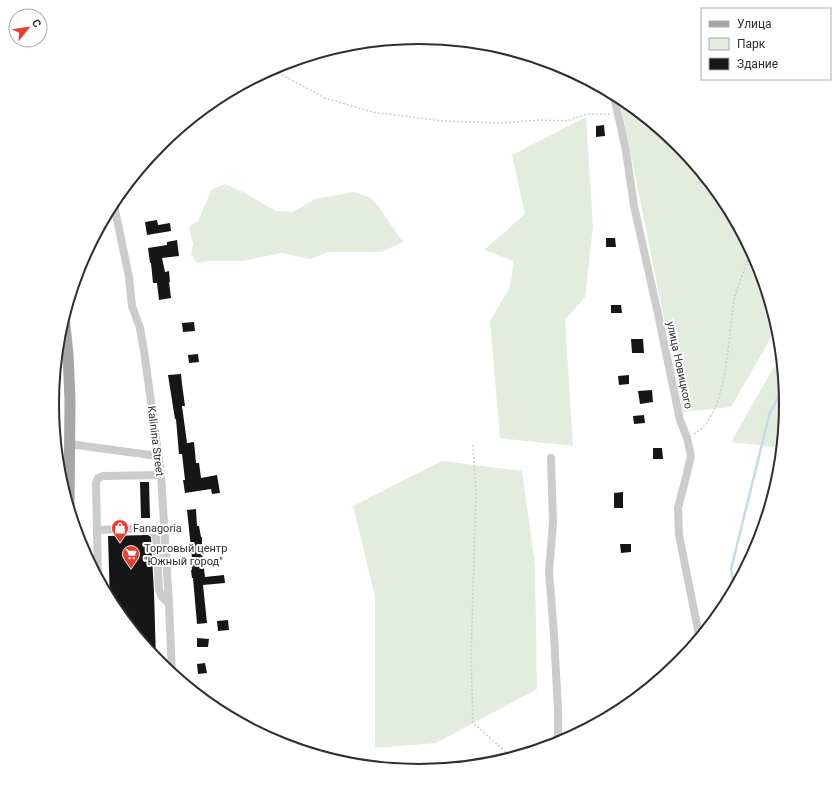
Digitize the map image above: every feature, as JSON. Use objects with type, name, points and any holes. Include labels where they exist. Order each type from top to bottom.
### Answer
[{"type":"main road","points":[[66,334],[70,400],[69,489]]},
{"type":"street","name":"улица Новицкого","points":[[615,102],[626,151],[634,206],[680,420],[687,438],[691,456],[678,508],[679,535],[699,633]]},
{"type":"street","name":"Kalinina Street","points":[[115,211],[129,277],[132,306],[140,328],[144,350],[158,456],[169,604],[172,666]]},
{"type":"street","points":[[69,444],[158,456]]},
{"type":"street","points":[[551,458],[553,523],[549,571],[554,635],[558,738]]},
{"type":"street","points":[[98,567],[96,483],[98,478],[103,476],[160,475]]},
{"type":"street","points":[[97,530],[149,528],[156,535],[159,590],[162,597],[169,604]]},
{"type":"path","points":[[278,73],[325,98],[372,112],[444,121],[503,123],[541,120],[567,121],[588,114],[618,114]]},
{"type":"path","points":[[687,438],[700,430],[710,419],[717,403],[726,372],[735,296],[748,257]]},
{"type":"path","points":[[473,445],[476,491],[471,658],[472,723],[508,754]]},
{"type":"green space","points":[[621,106],[657,133],[691,167],[719,204],[732,224],[753,267],[768,311],[773,334],[731,407],[683,412]]},
{"type":"green space","points":[[586,117],[593,226],[585,297],[565,320],[573,446],[500,438],[490,321],[510,287],[514,261],[484,250],[525,214],[512,155]]},
{"type":"green space","points":[[225,184],[245,193],[276,211],[293,212],[315,199],[354,192],[371,198],[403,242],[381,252],[328,252],[310,259],[282,253],[242,261],[212,261],[197,263],[191,255],[193,244],[189,227],[198,221],[212,189]]},
{"type":"green space","points":[[777,361],[780,404],[777,447],[731,442]]},
{"type":"green space","points":[[442,461],[522,471],[535,565],[537,689],[436,743],[375,748],[375,596],[353,506]]},
{"type":"building","points":[[604,125],[605,136],[596,137],[596,126]]},
{"type":"building","points":[[157,220],[158,225],[170,223],[171,231],[147,235],[145,222]]},
{"type":"building","points":[[606,238],[615,238],[616,247],[606,247]]},
{"type":"building","points":[[177,240],[179,256],[162,258],[165,272],[169,271],[171,298],[159,300],[157,283],[153,283],[148,248],[167,245],[167,242]]},
{"type":"building","points":[[611,305],[621,305],[622,313],[611,313]]},
{"type":"building","points":[[194,322],[195,331],[183,332],[182,323]]},
{"type":"building","points":[[631,339],[643,339],[644,353],[632,353]]},
{"type":"building","points":[[198,354],[199,362],[189,363],[188,355]]},
{"type":"building","points":[[181,374],[185,406],[182,406],[187,443],[194,442],[196,463],[199,463],[201,478],[217,475],[220,493],[212,494],[211,489],[185,493],[182,454],[179,454],[176,419],[168,375]]},
{"type":"building","points":[[629,375],[629,384],[619,385],[618,376]]},
{"type":"building","points":[[652,390],[653,402],[640,404],[638,391]]},
{"type":"building","points":[[644,415],[645,423],[634,424],[633,416]]},
{"type":"building","points":[[653,448],[662,448],[663,459],[653,459]]},
{"type":"building","points":[[140,482],[149,482],[150,518],[141,518]]},
{"type":"building","points":[[623,492],[623,508],[614,508],[614,493]]},
{"type":"building","points":[[196,509],[197,526],[199,526],[202,537],[201,545],[205,577],[224,575],[225,583],[203,585],[207,623],[197,624],[191,570],[192,558],[187,510]]},
{"type":"building","name":"Торговый центр \"Южный город\"","points":[[148,535],[151,537],[156,650],[133,624],[110,589],[108,536]]},
{"type":"building","points":[[620,544],[631,544],[631,552],[621,553]]},
{"type":"building","points":[[228,620],[229,630],[218,631],[217,621]]},
{"type":"building","points":[[197,638],[209,639],[208,647],[197,647]]},
{"type":"building","points":[[205,663],[207,673],[198,674],[197,664]]},
{"type":"waterway","points":[[733,582],[731,569],[770,412],[780,396]]},
{"type":"place","name":"Fanagoria","points":[[120,543]]},
{"type":"place","name":"Торговый центр \"Южный город\"","points":[[131,569]]}]
